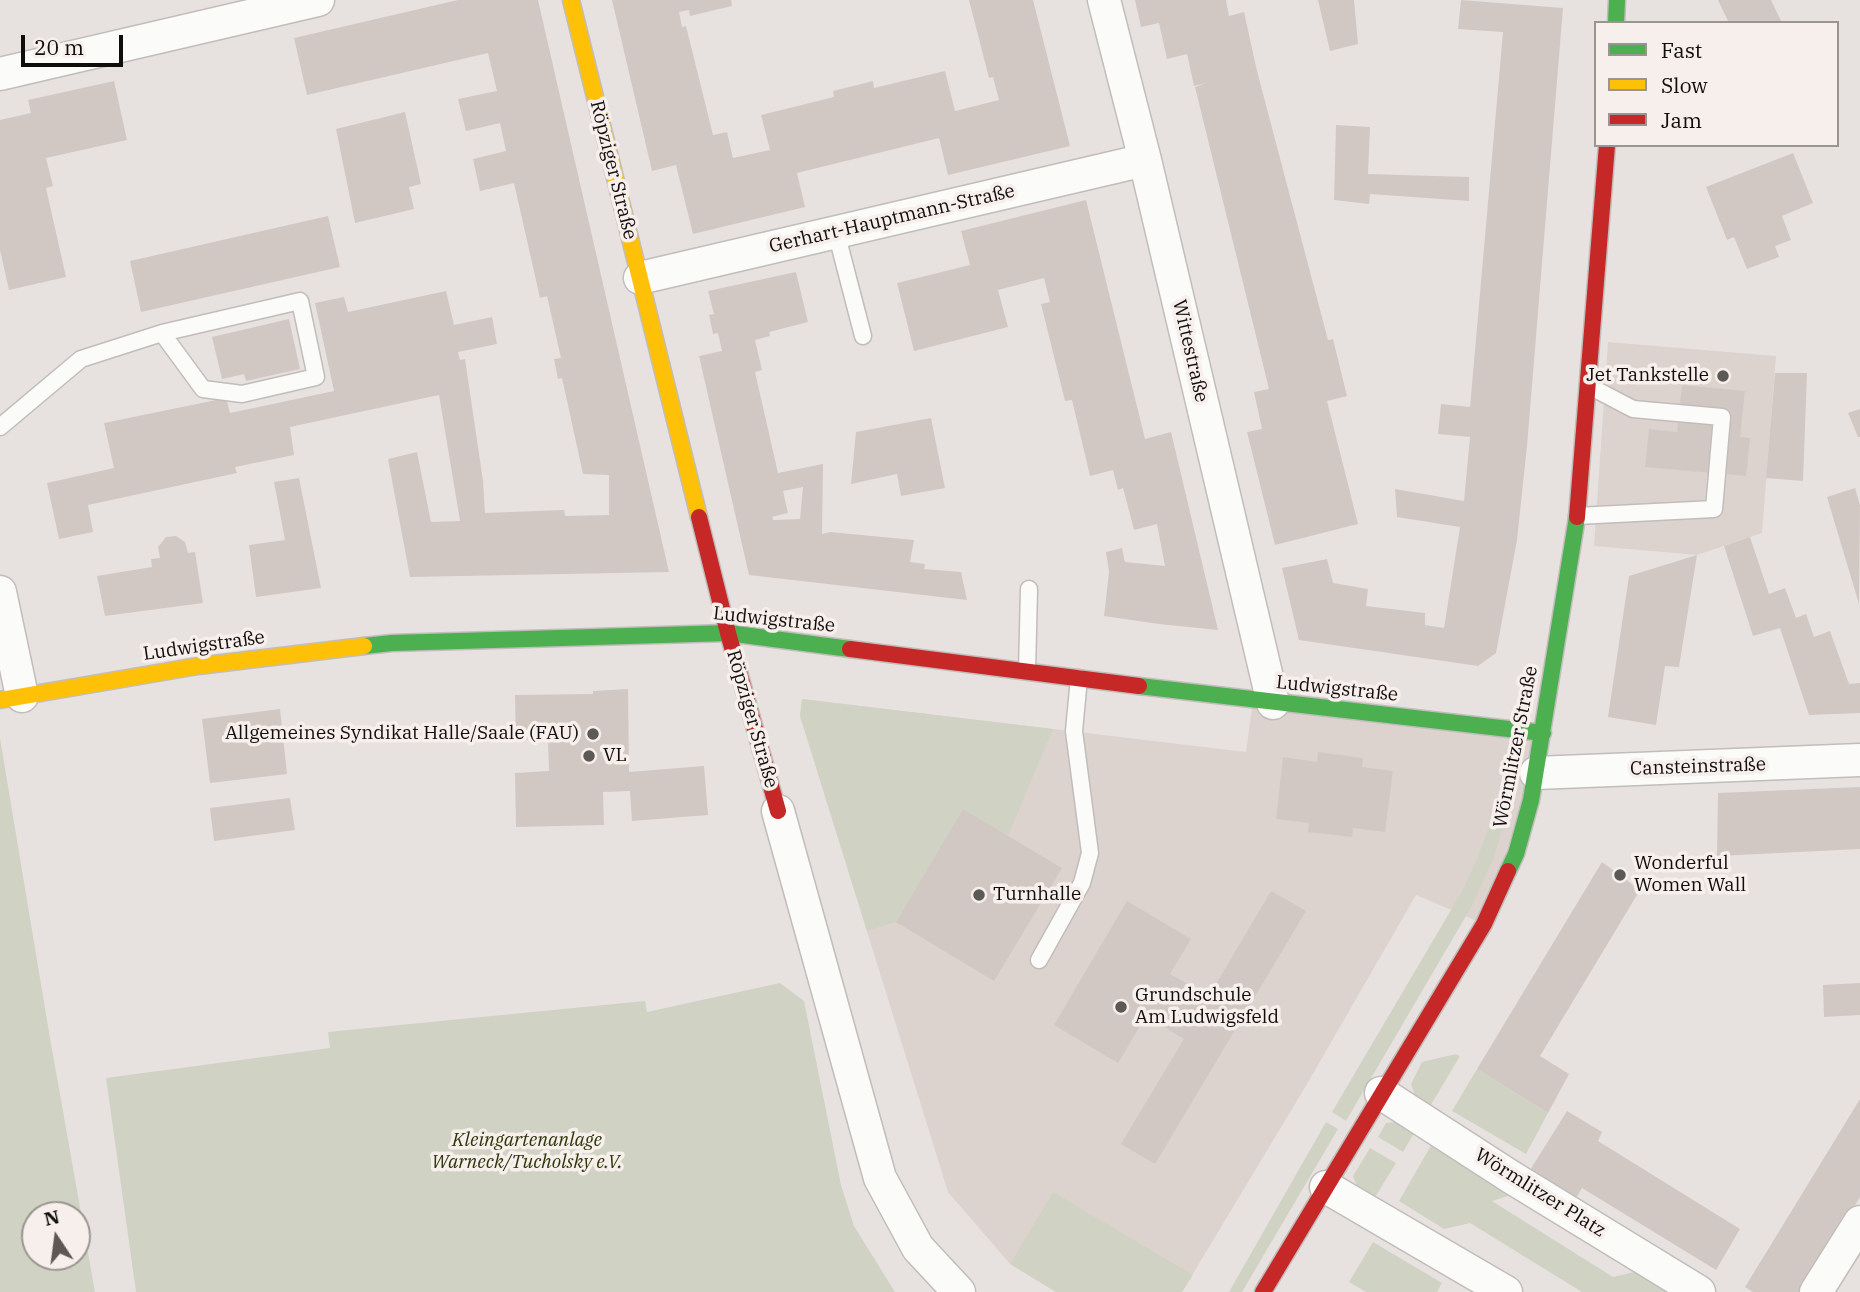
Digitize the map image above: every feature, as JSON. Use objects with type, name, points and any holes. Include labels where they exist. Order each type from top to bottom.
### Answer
[{"type":"street","points":[[0,74],[318,0]]},
{"type":"street","name":"Röpziger Straße","points":[[570,0],[727,633],[880,1178],[918,1248],[959,1292]]},
{"type":"street","name":"Wittestraße","points":[[1104,0],[1273,703]]},
{"type":"street","points":[[1616,21],[1617,0]]},
{"type":"street","name":"Wörmlitzer Straße","points":[[1263,1292],[1497,899],[1516,854],[1536,773],[1577,516],[1607,147]]},
{"type":"street","name":"Gerhart-Hauptmann-Straße","points":[[640,278],[1144,160]]},
{"type":"street","points":[[0,593],[11,698]]},
{"type":"street","name":"Ludwigstraße","points":[[11,698],[198,666],[391,643],[727,633],[1273,703],[1543,733]]},
{"type":"street","name":"Cansteinstraße","points":[[1536,773],[1860,760]]},
{"type":"street","name":"Wörmlitzer Platz","points":[[1381,1093],[1511,1177],[1699,1292]]},
{"type":"street","points":[[1326,1187],[1506,1292]]},
{"type":"street","points":[[1816,1292],[1860,1222]]},
{"type":"lane","points":[[836,232],[863,336]]},
{"type":"lane","points":[[0,426],[81,359],[162,334],[300,301],[316,377],[242,394],[203,389],[162,334]]},
{"type":"lane","points":[[1577,516],[1714,509],[1721,417],[1633,409],[1589,386]]},
{"type":"lane","points":[[1027,671],[1029,589]]},
{"type":"lane","points":[[1039,960],[1082,883],[1090,853],[1074,732],[1079,678]]},
{"type":"shaded area","points":[[1608,342],[1776,356],[1762,533],[1697,555],[1594,546]]},
{"type":"shaded area","name":"Grundschule Am Ludwigsfeld","points":[[802,699],[1246,752],[1253,700],[1543,733],[1484,924],[1416,895],[1182,1292],[1056,1292],[1010,1264],[948,1192],[800,716]]},
{"type":"green space","points":[[802,699],[1053,729],[1008,836],[963,809],[896,922],[867,931],[800,716]]},
{"type":"green space","points":[[0,738],[79,1201],[21,1201],[21,1271],[91,1269],[95,1292],[0,1292]]},
{"type":"green space","points":[[1496,807],[1507,814],[1494,857],[1473,904],[1346,1121],[1332,1112],[1461,893]]},
{"type":"green space","name":"Kleingartenanlage Warneck/Tucholsky e.V.","points":[[780,983],[804,1001],[841,1185],[854,1226],[895,1292],[136,1292],[106,1078],[330,1048],[328,1032],[645,1001],[647,1012]]},
{"type":"green space","points":[[1456,1054],[1460,1056],[1429,1108],[1417,1101],[1411,1084],[1422,1062]]},
{"type":"green space","points":[[1477,1069],[1548,1113],[1526,1154],[1452,1111]]},
{"type":"green space","points":[[1405,1121],[1417,1128],[1403,1152],[1378,1137],[1386,1123]]},
{"type":"green space","points":[[1326,1122],[1338,1129],[1242,1292],[1229,1292]]},
{"type":"green space","points":[[1433,1142],[1517,1193],[1492,1201],[1613,1277],[1643,1270],[1679,1292],[1582,1292],[1470,1223],[1444,1229],[1399,1201]]},
{"type":"green space","points":[[1370,1148],[1396,1163],[1372,1202],[1360,1195],[1353,1176]]},
{"type":"green space","points":[[1053,1192],[1193,1275],[1182,1292],[1056,1292],[1010,1264]]},
{"type":"green space","points":[[1373,1242],[1442,1283],[1437,1292],[1366,1292],[1349,1282]]},
{"type":"building","points":[[458,0],[538,0],[669,572],[410,577],[388,459],[417,452],[431,522],[460,521],[439,395],[290,427],[294,455],[235,467],[237,473],[88,505],[93,532],[59,539],[47,483],[114,468],[104,423],[226,398],[230,413],[334,391],[315,303],[344,297],[348,312],[446,291],[454,325],[492,317],[497,344],[458,352],[460,360],[465,359],[483,481],[485,513],[564,510],[565,516],[609,515],[609,475],[583,474],[562,378],[558,379],[554,359],[561,358],[547,296],[540,298],[514,183],[480,191],[473,159],[506,151],[500,123],[466,131],[458,99],[497,91],[488,53],[307,95],[294,38]]},
{"type":"building","points":[[612,0],[731,0],[732,6],[690,16],[689,10],[679,12],[682,27],[686,26],[713,135],[727,132],[733,158],[770,150],[761,115],[834,97],[833,91],[873,81],[874,88],[945,71],[955,111],[999,100],[993,77],[989,78],[969,0],[1033,0],[1070,146],[948,175],[939,138],[797,173],[805,207],[693,234],[676,165],[652,171]]},
{"type":"building","points":[[1135,0],[1226,0],[1229,16],[1244,12],[1328,340],[1333,339],[1347,396],[1327,401],[1358,524],[1275,545],[1247,432],[1262,429],[1254,392],[1269,389],[1195,87],[1206,83],[1194,86],[1187,54],[1167,59],[1159,23],[1141,27]]},
{"type":"building","points":[[1318,0],[1354,0],[1358,44],[1330,51]]},
{"type":"building","points":[[1461,0],[1563,8],[1517,540],[1496,653],[1478,666],[1299,640],[1282,568],[1327,559],[1333,583],[1368,589],[1366,606],[1425,613],[1425,625],[1444,628],[1460,527],[1397,517],[1395,489],[1464,501],[1470,437],[1438,434],[1441,404],[1470,407],[1503,32],[1458,29]]},
{"type":"building","points":[[1718,0],[1771,0],[1781,21],[1728,21]]},
{"type":"building","points":[[114,81],[127,140],[46,158],[53,186],[46,188],[66,277],[9,290],[0,250],[0,120],[31,113],[28,100]]},
{"type":"building","points":[[405,112],[421,184],[409,187],[414,209],[355,223],[336,129]]},
{"type":"building","points":[[1336,125],[1370,127],[1368,174],[1469,177],[1469,201],[1370,194],[1369,204],[1334,200]]},
{"type":"building","points":[[1793,153],[1813,203],[1782,216],[1791,240],[1775,246],[1779,257],[1747,269],[1734,237],[1727,240],[1706,187]]},
{"type":"building","points":[[1086,200],[1145,439],[1171,432],[1218,630],[1104,616],[1109,572],[1106,552],[1122,548],[1125,562],[1165,566],[1157,524],[1134,530],[1123,488],[1118,490],[1113,470],[1090,476],[1072,400],[1065,401],[1041,304],[1050,302],[1044,278],[998,290],[1008,327],[914,351],[897,283],[970,265],[961,231]]},
{"type":"building","points":[[328,216],[340,267],[141,312],[130,261]]},
{"type":"building","points":[[796,272],[808,322],[769,332],[770,336],[755,340],[762,370],[755,372],[778,473],[823,464],[822,534],[830,532],[914,540],[910,562],[925,564],[924,569],[961,572],[967,600],[749,575],[699,356],[722,351],[718,333],[713,334],[709,315],[714,314],[708,291]],"holes":[[[803,487],[800,519],[773,520],[772,517],[788,513],[783,491]]]},
{"type":"building","points":[[289,319],[300,369],[246,381],[244,374],[222,379],[212,337]]},
{"type":"building","points":[[1775,373],[1807,373],[1803,481],[1766,478]]},
{"type":"building","points":[[1682,385],[1745,391],[1740,437],[1750,438],[1746,476],[1645,467],[1649,429],[1677,432]]},
{"type":"building","points":[[1860,409],[1860,437],[1858,437],[1848,413]]},
{"type":"building","points":[[931,418],[945,488],[901,496],[897,474],[851,484],[856,432]]},
{"type":"building","points":[[299,478],[321,588],[256,597],[249,545],[285,540],[274,482]]},
{"type":"building","points":[[1855,488],[1860,505],[1859,604],[1827,497]]},
{"type":"building","points":[[176,536],[185,542],[188,553],[195,552],[203,603],[105,616],[97,576],[152,567],[151,559],[160,558],[158,547],[166,537]]},
{"type":"building","points":[[1750,537],[1769,594],[1785,588],[1796,618],[1806,614],[1814,637],[1830,631],[1849,684],[1860,683],[1860,713],[1809,715],[1780,628],[1753,636],[1724,546]]},
{"type":"building","points":[[1697,555],[1679,667],[1665,666],[1656,725],[1608,717],[1629,576]]},
{"type":"building","name":"VL","points":[[628,689],[629,772],[704,766],[708,815],[632,821],[630,791],[603,792],[604,825],[516,827],[515,773],[549,771],[548,739],[516,740],[515,695],[593,694],[593,691]]},
{"type":"building","points":[[280,709],[287,774],[210,783],[202,719]]},
{"type":"building","points":[[1318,752],[1363,758],[1362,767],[1393,771],[1385,832],[1353,828],[1352,837],[1308,832],[1309,823],[1276,819],[1283,757],[1317,762]]},
{"type":"building","points":[[1860,787],[1860,849],[1717,856],[1718,793]]},
{"type":"building","points":[[290,798],[295,830],[214,841],[210,808]]},
{"type":"building","name":"Turnhalle","points":[[963,809],[1062,868],[994,981],[896,922]]},
{"type":"building","points":[[1602,862],[1640,890],[1540,1056],[1569,1074],[1548,1113],[1477,1069]]},
{"type":"building","points":[[1271,891],[1306,911],[1155,1164],[1121,1144],[1184,1039],[1146,1016],[1118,1063],[1054,1025],[1127,901],[1191,939],[1170,974],[1209,996]]},
{"type":"building","points":[[1860,983],[1860,1015],[1824,1017],[1823,985]]},
{"type":"building","points":[[1860,1099],[1860,1197],[1802,1292],[1753,1292],[1745,1287]]},
{"type":"building","points":[[1567,1111],[1602,1132],[1598,1141],[1740,1229],[1716,1270],[1582,1188],[1575,1200],[1527,1175]]},
{"type":"traffic: fast","points":[[1616,21],[1617,0]]},
{"type":"traffic: fast","points":[[1508,871],[1516,854],[1531,800],[1577,517]]},
{"type":"traffic: fast","points":[[364,646],[728,633],[850,649]]},
{"type":"traffic: fast","points":[[1139,686],[1543,733]]},
{"type":"traffic: slow","points":[[571,0],[699,517]]},
{"type":"traffic: slow","points":[[0,700],[198,666],[364,646]]},
{"type":"traffic: jam","points":[[1577,517],[1607,147]]},
{"type":"traffic: jam","points":[[699,517],[778,811]]},
{"type":"traffic: jam","points":[[850,649],[1139,686]]},
{"type":"traffic: jam","points":[[1263,1292],[1484,924],[1508,871]]},
{"type":"place","name":"Jet Tankstelle","points":[[1723,376]]},
{"type":"place","name":"Allgemeines Syndikat Halle/Saale (FAU)","points":[[593,734]]},
{"type":"place","name":"VL","points":[[589,756]]},
{"type":"place","name":"Wonderful Women Wall","points":[[1620,875]]},
{"type":"place","name":"Turnhalle","points":[[979,895]]},
{"type":"place","name":"Grundschule Am Ludwigsfeld","points":[[1121,1007]]}]
